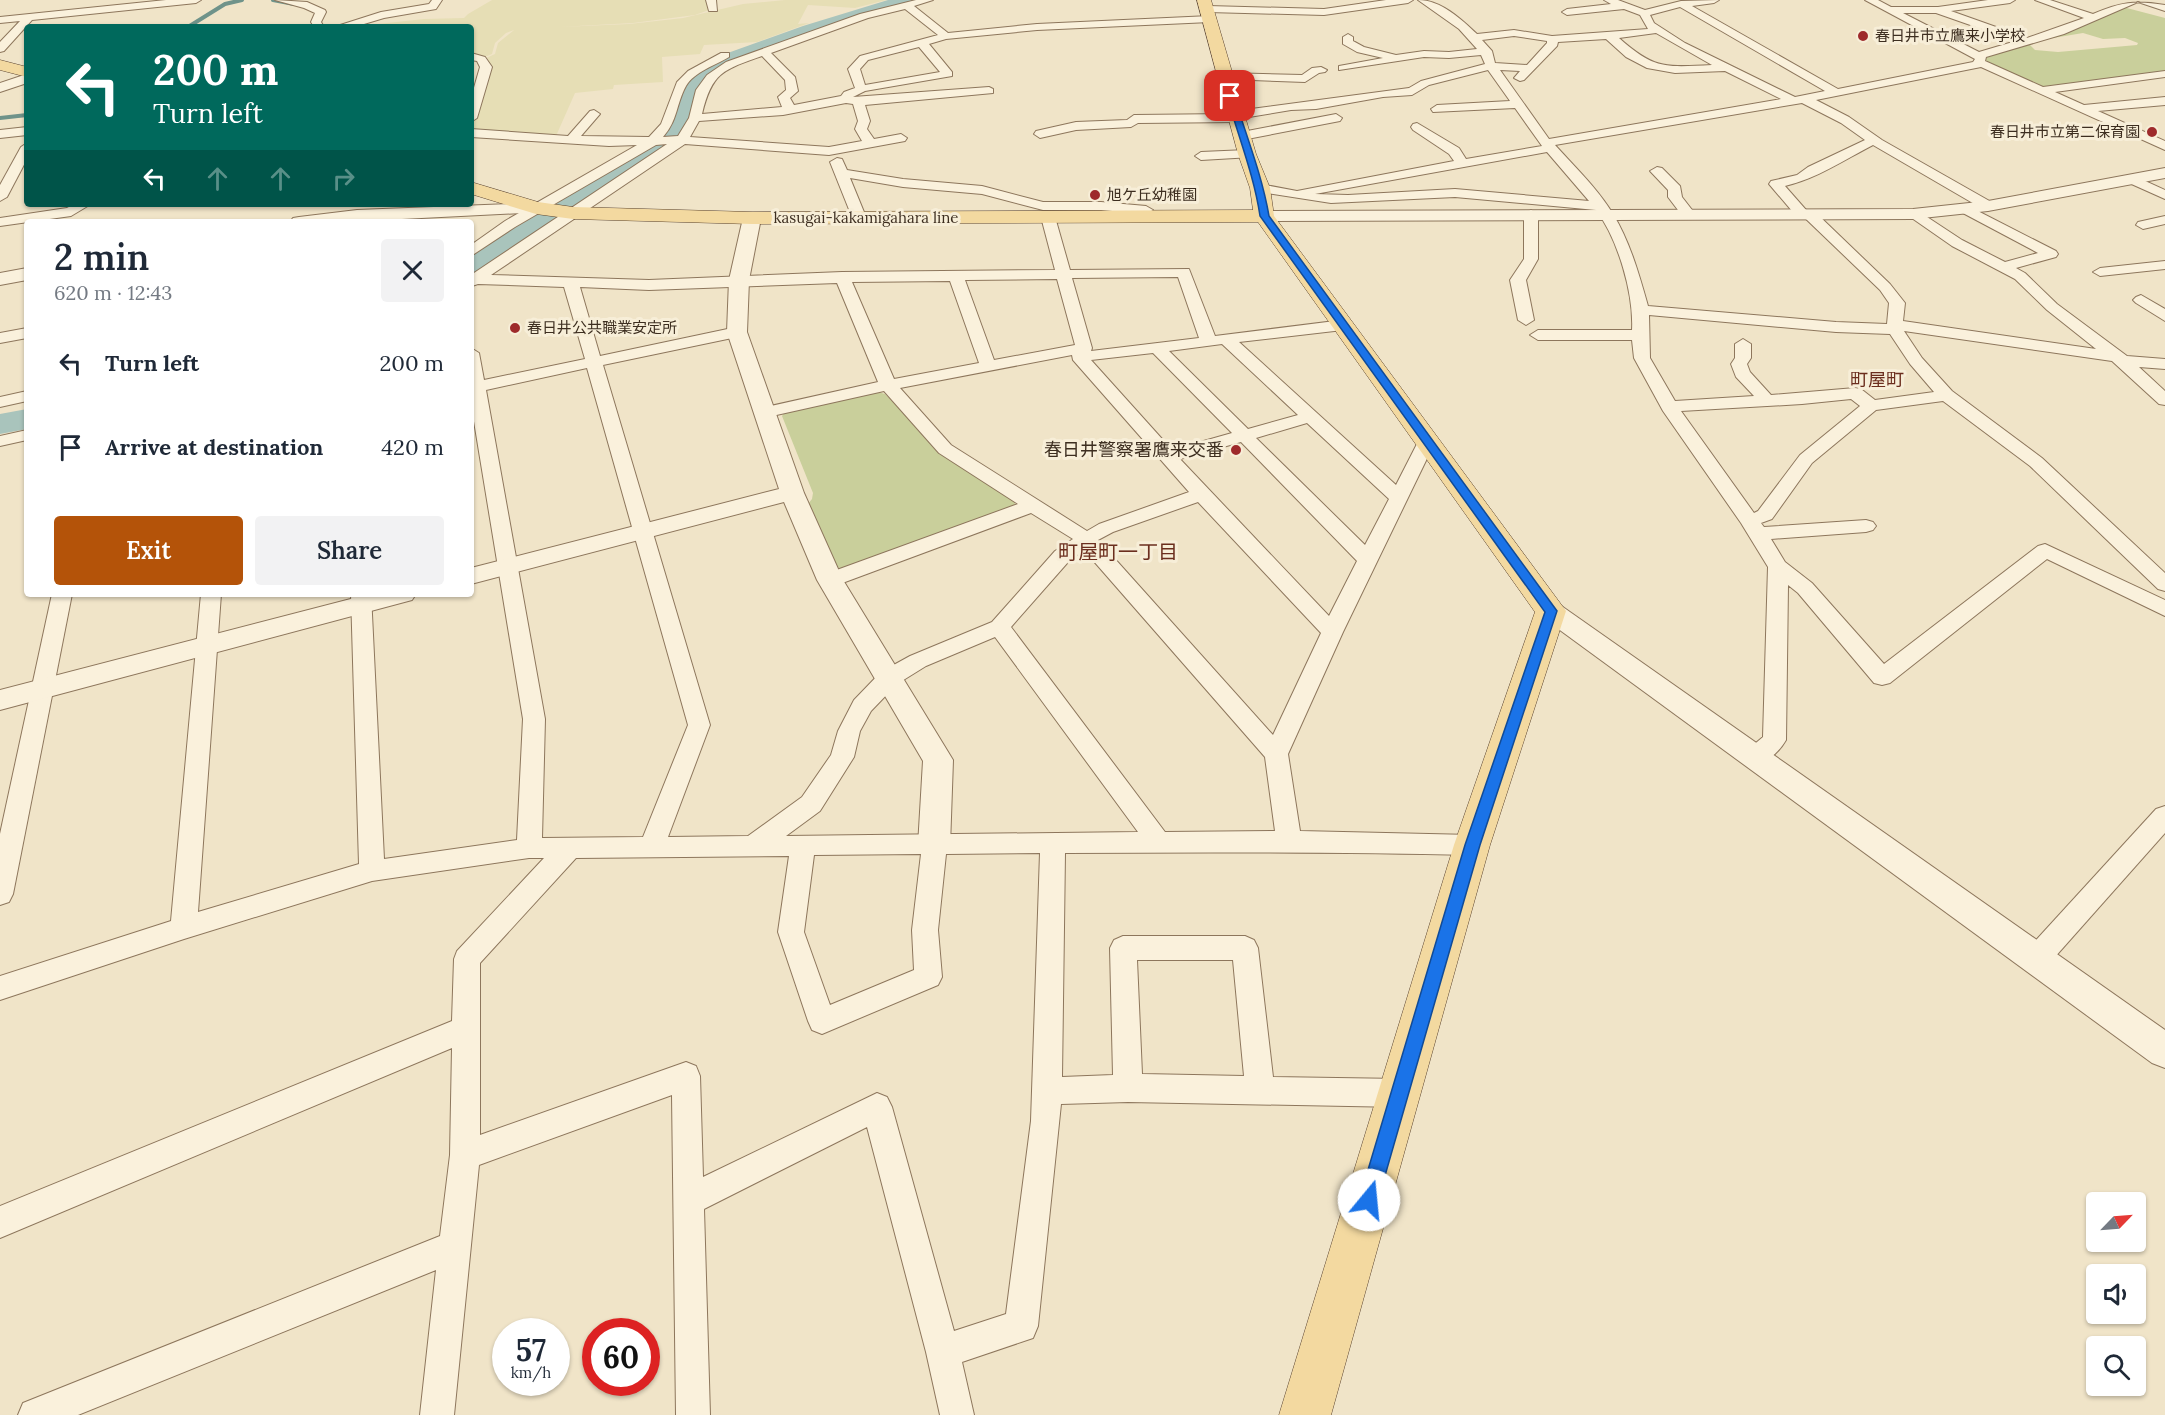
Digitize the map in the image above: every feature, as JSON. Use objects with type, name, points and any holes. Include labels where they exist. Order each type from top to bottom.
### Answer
[{"type":"main road","points":[[1205,15],[1262,202],[1343,325],[1551,611],[1472,845],[1305,1415]]},
{"type":"main road","points":[[0,65],[24,71]]},
{"type":"main road","name":"kasugai-kakamigahara line","points":[[474,189],[536,208],[573,213],[752,218],[1048,217],[1262,202]]},
{"type":"street","points":[[96,21],[123,0]]},
{"type":"street","points":[[0,20],[196,0]]},
{"type":"street","points":[[280,0],[307,5],[321,12],[317,24]]},
{"type":"street","points":[[353,24],[371,20],[379,10],[432,7],[437,0]]},
{"type":"street","points":[[474,250],[536,208],[654,142],[667,125],[681,84],[711,60],[820,21],[892,0]]},
{"type":"street","points":[[474,280],[679,140],[695,118],[702,90],[711,77],[730,64],[864,16],[928,0]]},
{"type":"street","points":[[1295,0],[1300,11]]},
{"type":"street","points":[[861,89],[854,69],[864,58],[946,36],[1205,15],[1278,5],[1300,11],[1335,11],[1408,0]]},
{"type":"street","points":[[1423,0],[1435,6],[1475,38],[1548,146],[1603,210],[1626,256],[1641,310],[1642,358],[1670,406],[1778,567],[1805,588],[1882,677],[2045,550],[2165,609]]},
{"type":"street","points":[[1609,0],[1644,13],[1681,4],[1714,0]]},
{"type":"street","points":[[1870,0],[2040,91],[2165,146]]},
{"type":"street","points":[[1890,10],[1937,10],[2010,0]]},
{"type":"street","points":[[2040,0],[2094,18]]},
{"type":"street","points":[[1262,202],[1314,190],[1837,93],[1980,60],[2031,44],[2134,0]]},
{"type":"street","points":[[2141,0],[2165,8]]},
{"type":"street","points":[[1681,4],[1837,93]]},
{"type":"street","points":[[906,6],[946,36]]},
{"type":"street","points":[[1567,12],[1624,6]]},
{"type":"street","points":[[1937,10],[2031,44]]},
{"type":"street","points":[[1644,13],[1650,25],[1657,30],[1742,76],[1845,120],[1874,140],[1988,206]]},
{"type":"street","points":[[4,45],[30,16]]},
{"type":"street","points":[[1475,38],[1519,32],[1552,39],[1609,36],[1657,30]]},
{"type":"street","points":[[1609,36],[1631,55],[1655,66],[1674,70],[1726,68]]},
{"type":"street","points":[[1348,37],[1347,42],[1361,50],[1384,56],[1404,57]]},
{"type":"street","points":[[1504,84],[1515,83],[1543,56],[1553,44],[1552,39]]},
{"type":"street","points":[[4,45],[24,40]]},
{"type":"street","points":[[870,143],[861,129],[864,121],[848,95],[861,89],[948,74],[923,44]]},
{"type":"street","points":[[764,52],[791,80],[792,92],[784,97],[786,136]]},
{"type":"street","points":[[1343,68],[1434,53],[1489,58],[1528,68]]},
{"type":"street","points":[[474,57],[481,59],[486,68],[474,107]]},
{"type":"street","points":[[1040,134],[1076,126],[1131,123],[1134,119],[1236,117],[1291,106],[1316,105],[1383,93],[1434,90],[1489,58]]},
{"type":"street","points":[[1225,76],[1305,79],[1316,70],[1321,70]]},
{"type":"street","points":[[2040,91],[2165,74]]},
{"type":"street","points":[[1708,82],[1742,76]]},
{"type":"street","points":[[0,88],[24,79]]},
{"type":"street","points":[[1372,81],[1383,93]]},
{"type":"street","points":[[1434,90],[1459,108]]},
{"type":"street","points":[[695,118],[786,110],[852,101],[988,91]]},
{"type":"street","points":[[2080,109],[2165,101]]},
{"type":"street","points":[[1437,109],[1518,104]]},
{"type":"street","points":[[562,153],[594,114]]},
{"type":"street","points":[[1242,136],[1336,118]]},
{"type":"street","points":[[1417,127],[1454,151],[1463,164]]},
{"type":"street","points":[[0,134],[24,131]]},
{"type":"street","points":[[474,133],[654,142],[786,136],[829,151],[901,138]]},
{"type":"street","points":[[1874,140],[1812,170],[1802,178],[1776,184],[1806,215],[1885,287],[1897,303],[1895,327],[1916,361],[1946,395],[2036,462],[2165,584]]},
{"type":"street","points":[[829,151],[842,173],[859,217]]},
{"type":"street","points":[[0,197],[24,153]]},
{"type":"street","points":[[1201,156],[1247,154]]},
{"type":"street","points":[[1656,171],[1675,189],[1675,197],[1689,214]]},
{"type":"street","points":[[1297,195],[1309,198],[1347,199],[1432,193],[1469,193],[1603,210],[1689,214],[1913,214],[1988,206],[2138,182],[2165,172]]},
{"type":"street","points":[[842,173],[903,183],[982,190],[1043,206],[1101,206],[1146,210]]},
{"type":"street","points":[[2138,182],[2165,187]]},
{"type":"street","points":[[2138,182],[2165,195]]},
{"type":"street","points":[[1262,202],[1531,214],[1603,210]]},
{"type":"street","points":[[0,222],[71,212],[79,207]]},
{"type":"street","points":[[324,219],[357,215],[536,208]]},
{"type":"street","points":[[1966,209],[2051,254],[2004,267]]},
{"type":"street","points":[[1526,320],[1518,280],[1531,259],[1531,214]]},
{"type":"street","points":[[1913,214],[1957,243],[2020,276],[2052,307],[2119,358],[2165,400]]},
{"type":"street","points":[[1048,217],[1081,353],[1201,494],[1332,632]]},
{"type":"street","points":[[752,218],[739,280],[737,332],[763,413],[792,493],[830,580],[938,760],[934,846],[925,930],[928,977],[822,1022],[791,932],[803,847]]},
{"type":"street","points":[[2143,225],[2165,220]]},
{"type":"street","points":[[2100,272],[2165,265]]},
{"type":"street","points":[[474,281],[649,285],[842,277],[1184,272],[1218,341],[1310,417],[1398,496]]},
{"type":"street","points":[[0,279],[24,275]]},
{"type":"street","points":[[956,276],[988,365]]},
{"type":"street","points":[[842,277],[888,385],[945,449],[1086,539],[1276,754],[1289,841]]},
{"type":"street","points":[[570,283],[699,725],[652,846]]},
{"type":"street","points":[[2141,300],[2165,316]]},
{"type":"street","points":[[1641,310],[1836,327],[1895,327],[2165,364]]},
{"type":"street","points":[[763,413],[988,365],[1081,353],[1157,348],[1343,325]]},
{"type":"street","points":[[529,848],[534,719],[509,567],[474,387],[737,332]]},
{"type":"street","points":[[0,338],[24,334]]},
{"type":"street","points":[[1538,335],[1640,335]]},
{"type":"street","points":[[1743,344],[1743,358],[1739,364],[1742,373],[1766,400]]},
{"type":"street","points":[[1157,348],[1367,560]]},
{"type":"street","points":[[1670,406],[1802,399],[1855,393],[1871,406]]},
{"type":"street","points":[[1754,528],[1806,459],[1871,406],[1946,395]]},
{"type":"street","points":[[0,402],[24,397]]},
{"type":"street","points":[[1169,457],[1310,417]]},
{"type":"street","points":[[0,441],[24,436]]},
{"type":"street","points":[[1276,754],[1332,632],[1426,442]]},
{"type":"street","points":[[474,575],[792,493]]},
{"type":"street","points":[[753,846],[812,804],[842,757],[849,731],[862,706],[889,678],[918,661],[999,627],[1062,556],[1086,539],[1106,528],[1201,494]]},
{"type":"street","points":[[830,580],[1034,504]]},
{"type":"street","points":[[1754,528],[1866,526]]},
{"type":"street","points":[[1753,758],[1774,740],[1778,567]]},
{"type":"street","points":[[0,894],[61,597]]},
{"type":"street","points":[[184,928],[211,597]]},
{"type":"street","points":[[0,700],[207,646],[361,599],[378,597]]},
{"type":"street","points":[[361,599],[372,870]]},
{"type":"street","points":[[1551,611],[1753,758],[2165,1051]]},
{"type":"street","points":[[999,627],[1160,844]]},
{"type":"street","points":[[2036,959],[2165,816]]},
{"type":"street","points":[[0,988],[372,870],[529,848],[1053,845],[1289,841],[1472,845]]},
{"type":"street","points":[[943,1352],[1021,1326],[1046,1121],[1053,845]]},
{"type":"street","points":[[437,1415],[465,1155],[467,959],[570,847]]},
{"type":"street","points":[[1128,1088],[1123,948],[1245,948],[1260,1090]]},
{"type":"street","points":[[0,1222],[466,1029]]},
{"type":"street","points":[[465,1155],[686,1076],[693,1415]]},
{"type":"street","points":[[1047,1091],[1128,1088],[1401,1093]]},
{"type":"street","points":[[687,1202],[877,1107],[943,1352],[957,1415]]},
{"type":"street","points":[[35,1415],[454,1247]]},
{"type":"shaded area","points":[[492,0],[707,0],[709,10],[695,15],[633,23],[559,27],[629,24],[683,18],[743,4],[785,0],[886,0],[855,8],[808,5],[798,24],[809,23],[757,42],[704,45],[700,54],[662,57],[663,82],[614,85],[613,89],[575,93],[556,136],[474,132],[474,120],[483,85],[484,59],[495,54],[498,43],[514,30],[506,33],[495,43],[492,54],[482,58],[474,55],[474,24],[378,24],[464,18]]},
{"type":"green space","points":[[2123,7],[2165,18],[2165,72],[2044,89],[1986,64],[1984,57],[2029,44],[2035,50],[2058,52],[2137,45],[2138,43],[2125,38],[2103,39],[2083,33],[2047,39],[2070,32]]},
{"type":"green space","points":[[878,392],[885,394],[902,411],[1016,500],[1014,506],[843,569],[833,566],[808,504],[813,493],[782,416],[785,412]]},
{"type":"waterway","points":[[193,24],[225,4],[242,0]]},
{"type":"waterway","points":[[273,0],[294,4]]},
{"type":"waterway","points":[[474,267],[549,214],[665,141],[678,126],[696,83],[702,75],[718,64],[747,51],[911,0]]},
{"type":"waterway","points":[[0,118],[24,115]]},
{"type":"waterway","points":[[0,424],[24,420]]},
{"type":"place","name":"春日井市立鷹来小学校","points":[[1863,36]]},
{"type":"place","name":"春日井市立第二保育園","points":[[2152,132]]},
{"type":"place","name":"旭ケ丘幼稚園","points":[[1095,195]]},
{"type":"place","name":"春日井公共職業安定所","points":[[515,328]]},
{"type":"place","name":"春日井警察署鷹来交番","points":[[1236,450]]},
{"type":"district","name":"町屋町","points":[[1877,380]]},
{"type":"district","name":"町屋町一丁目","points":[[1118,552]]},
{"type":"route","points":[[1230,96],[1247,154],[1260,188],[1264,216],[1551,611],[1472,845],[1369,1200]]}]
